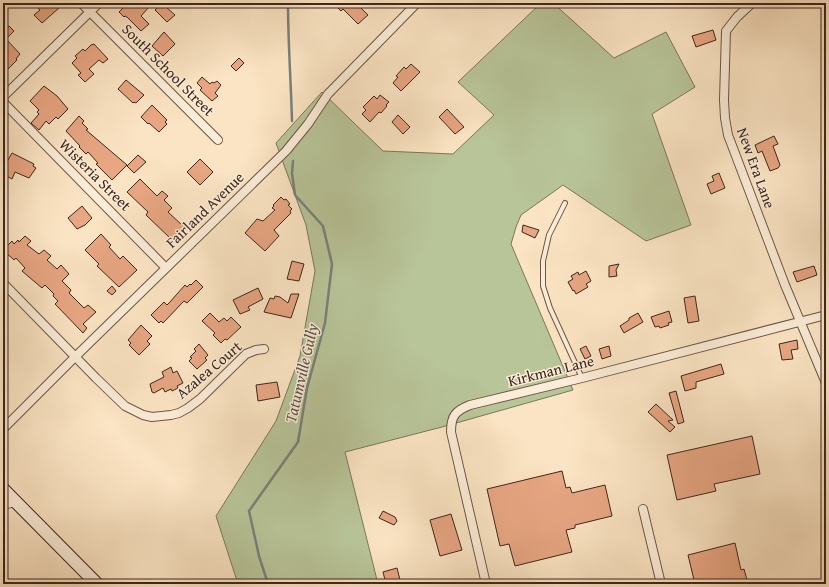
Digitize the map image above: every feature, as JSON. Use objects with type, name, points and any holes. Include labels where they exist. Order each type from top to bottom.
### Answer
[{"type":"street","name":"South School Street","points":[[81,3],[218,140]]},
{"type":"street","points":[[3,97],[99,3]]},
{"type":"street","name":"Fairland Avenue","points":[[3,429],[75,356],[286,151],[308,124],[328,94],[416,3]]},
{"type":"street","name":"New Era Lane","points":[[752,3],[737,17],[726,31],[724,100],[728,135],[800,321],[826,382]]},
{"type":"street","name":"Wisteria Street","points":[[3,102],[166,268]]},
{"type":"street","name":"Azalea Court","points":[[3,283],[125,406],[143,415],[152,417],[179,413],[200,399],[246,354],[264,349]]},
{"type":"street","name":"Kirkman Lane","points":[[486,584],[452,441],[451,422],[459,410],[470,405],[582,378],[826,315]]},
{"type":"street","points":[[3,489],[97,584]]},
{"type":"street","points":[[3,505],[15,502]]},
{"type":"street","points":[[644,509],[661,584]]},
{"type":"lane","points":[[566,203],[549,235],[543,261],[542,286],[550,308],[582,378]]},
{"type":"green space","points":[[541,3],[553,3],[614,58],[666,32],[695,87],[652,114],[691,225],[646,241],[563,185],[521,215],[511,244],[573,390],[442,427],[345,452],[378,584],[238,584],[216,516],[276,421],[300,356],[315,271],[306,225],[276,143],[322,92],[383,151],[453,154],[494,115],[458,82]]},
{"type":"building","points":[[33,3],[54,3],[59,8],[42,23],[34,15],[40,10]]},
{"type":"building","points":[[128,3],[136,3],[139,6],[142,3],[145,3],[149,7],[141,16],[149,24],[141,31],[127,17],[124,17],[119,12]]},
{"type":"building","points":[[333,3],[356,3],[368,15],[358,24],[343,9],[341,11]]},
{"type":"building","points":[[160,5],[162,8],[165,6],[175,15],[167,22],[155,10]]},
{"type":"building","points":[[9,26],[14,31],[6,39],[20,54],[16,59],[17,60],[3,74],[3,31]]},
{"type":"building","points":[[713,30],[716,40],[696,47],[692,36]]},
{"type":"building","points":[[164,32],[175,44],[163,56],[152,46]]},
{"type":"building","points":[[94,44],[108,59],[103,63],[99,60],[89,69],[94,74],[85,82],[78,75],[81,73],[72,63],[77,58],[75,56],[83,49],[85,51]]},
{"type":"building","points":[[239,58],[244,63],[236,71],[231,66]]},
{"type":"building","points":[[411,64],[420,72],[401,91],[393,83],[398,77],[396,76],[404,67],[406,69]]},
{"type":"building","points":[[202,77],[210,84],[217,81],[221,85],[215,93],[218,96],[212,101],[200,90],[202,88],[197,83]]},
{"type":"building","points":[[126,80],[144,95],[136,103],[133,103],[118,89]]},
{"type":"building","points":[[44,86],[57,96],[68,109],[58,119],[56,117],[49,124],[46,121],[39,130],[31,123],[39,114],[37,112],[39,110],[30,101]]},
{"type":"building","points":[[380,95],[389,102],[381,113],[379,112],[370,122],[362,114],[366,110],[363,107],[374,96],[377,99]]},
{"type":"building","points":[[152,105],[167,120],[165,122],[167,124],[159,132],[141,117]]},
{"type":"building","points":[[447,109],[464,127],[455,134],[439,117]]},
{"type":"building","points":[[398,115],[410,127],[403,134],[392,122]]},
{"type":"building","points":[[79,116],[84,121],[82,123],[88,129],[86,130],[127,165],[112,180],[96,164],[98,163],[88,152],[86,154],[66,131]]},
{"type":"building","points":[[774,136],[778,144],[773,146],[780,165],[778,168],[770,171],[762,151],[758,153],[755,145]]},
{"type":"building","points":[[12,153],[34,164],[33,166],[36,168],[29,178],[15,172],[12,179],[3,174],[3,156],[8,160]]},
{"type":"building","points":[[138,155],[146,162],[134,173],[127,166]]},
{"type":"building","points":[[200,159],[213,172],[200,185],[187,172]]},
{"type":"building","points":[[719,173],[725,188],[711,194],[707,184],[714,181],[712,176]]},
{"type":"building","points":[[140,179],[157,196],[162,191],[168,196],[164,200],[172,208],[168,212],[184,227],[171,239],[146,215],[148,212],[127,192]]},
{"type":"building","points":[[281,197],[284,200],[286,199],[290,204],[288,205],[292,209],[290,211],[291,213],[274,230],[279,236],[265,251],[245,233],[257,219],[263,221],[275,210],[272,208],[274,206],[273,205]]},
{"type":"building","points":[[82,206],[92,218],[85,225],[77,229],[68,218]]},
{"type":"building","points":[[523,225],[539,230],[535,238],[522,232]]},
{"type":"building","points":[[101,234],[111,245],[109,247],[120,259],[123,256],[137,270],[119,287],[97,266],[99,264],[85,250]]},
{"type":"building","points":[[25,236],[31,241],[27,245],[39,254],[44,250],[51,256],[47,260],[57,269],[61,265],[69,274],[62,281],[71,290],[69,293],[84,308],[88,305],[96,312],[83,324],[87,328],[83,333],[55,304],[58,301],[53,296],[54,294],[45,285],[42,288],[22,271],[25,268],[16,258],[14,260],[3,250],[12,241],[14,244],[18,240],[19,242]]},
{"type":"building","points":[[292,261],[304,264],[299,281],[287,279]]},
{"type":"building","points":[[619,264],[616,270],[617,276],[609,277],[609,266]]},
{"type":"building","points":[[814,266],[817,275],[797,282],[793,272]]},
{"type":"building","points":[[586,271],[591,281],[586,284],[588,287],[576,294],[568,282],[573,279],[571,276],[578,272],[579,275]]},
{"type":"building","points":[[196,280],[203,287],[187,303],[184,301],[163,323],[161,321],[159,323],[151,315],[164,302],[167,305],[185,285],[187,287]]},
{"type":"building","points":[[112,286],[116,291],[112,295],[107,291]]},
{"type":"building","points":[[258,288],[263,299],[248,307],[250,310],[240,314],[233,300]]},
{"type":"building","points":[[291,294],[299,294],[291,318],[264,312],[270,298],[274,299],[275,296],[280,297],[288,303]]},
{"type":"building","points":[[695,296],[699,321],[688,323],[684,298]]},
{"type":"building","points":[[669,311],[672,322],[668,323],[669,325],[660,328],[659,326],[655,327],[651,317]]},
{"type":"building","points":[[210,313],[219,322],[224,318],[227,321],[231,317],[241,327],[227,340],[225,339],[221,343],[213,335],[215,333],[202,321]]},
{"type":"building","points":[[638,313],[643,322],[624,333],[620,326],[629,320],[629,318]]},
{"type":"building","points":[[141,325],[152,336],[147,341],[150,344],[139,355],[129,345],[131,343],[128,340]]},
{"type":"building","points":[[797,340],[798,349],[791,350],[793,359],[782,360],[779,344]]},
{"type":"building","points":[[199,344],[208,355],[205,358],[207,360],[197,369],[189,361],[192,358],[190,357],[196,351],[194,349]]},
{"type":"building","points":[[586,346],[591,356],[585,359],[580,349]]},
{"type":"building","points":[[609,346],[611,356],[602,359],[599,349]]},
{"type":"building","points":[[721,364],[724,374],[696,382],[696,388],[685,391],[681,376]]},
{"type":"building","points":[[171,367],[173,373],[177,371],[183,383],[172,391],[171,389],[165,392],[163,388],[154,393],[152,392],[150,384],[164,377],[162,372]]},
{"type":"building","points":[[277,382],[280,397],[258,401],[256,385]]},
{"type":"building","points":[[676,391],[684,422],[678,424],[669,393]]},
{"type":"building","points":[[656,404],[673,420],[668,421],[675,427],[670,432],[648,412]]},
{"type":"building","points":[[752,436],[760,474],[714,484],[716,491],[677,500],[667,455]]},
{"type":"building","points":[[562,471],[566,488],[570,487],[572,493],[605,485],[612,516],[575,525],[575,528],[566,530],[572,552],[515,566],[509,544],[500,546],[487,489]]},
{"type":"building","points":[[383,511],[395,517],[397,521],[394,525],[379,518]]},
{"type":"building","points":[[451,514],[462,550],[440,556],[430,520]]},
{"type":"building","points":[[735,543],[741,570],[744,569],[748,584],[695,584],[688,555]]},
{"type":"building","points":[[397,568],[401,584],[386,584],[383,572]]},
{"type":"waterway","name":"Tatumville Gully","points":[[288,3],[292,121]]},
{"type":"waterway","name":"Tatumville Gully","points":[[268,584],[259,556],[249,511],[298,442],[307,388],[325,323],[332,264],[323,226],[295,195],[292,173],[293,161]]}]
